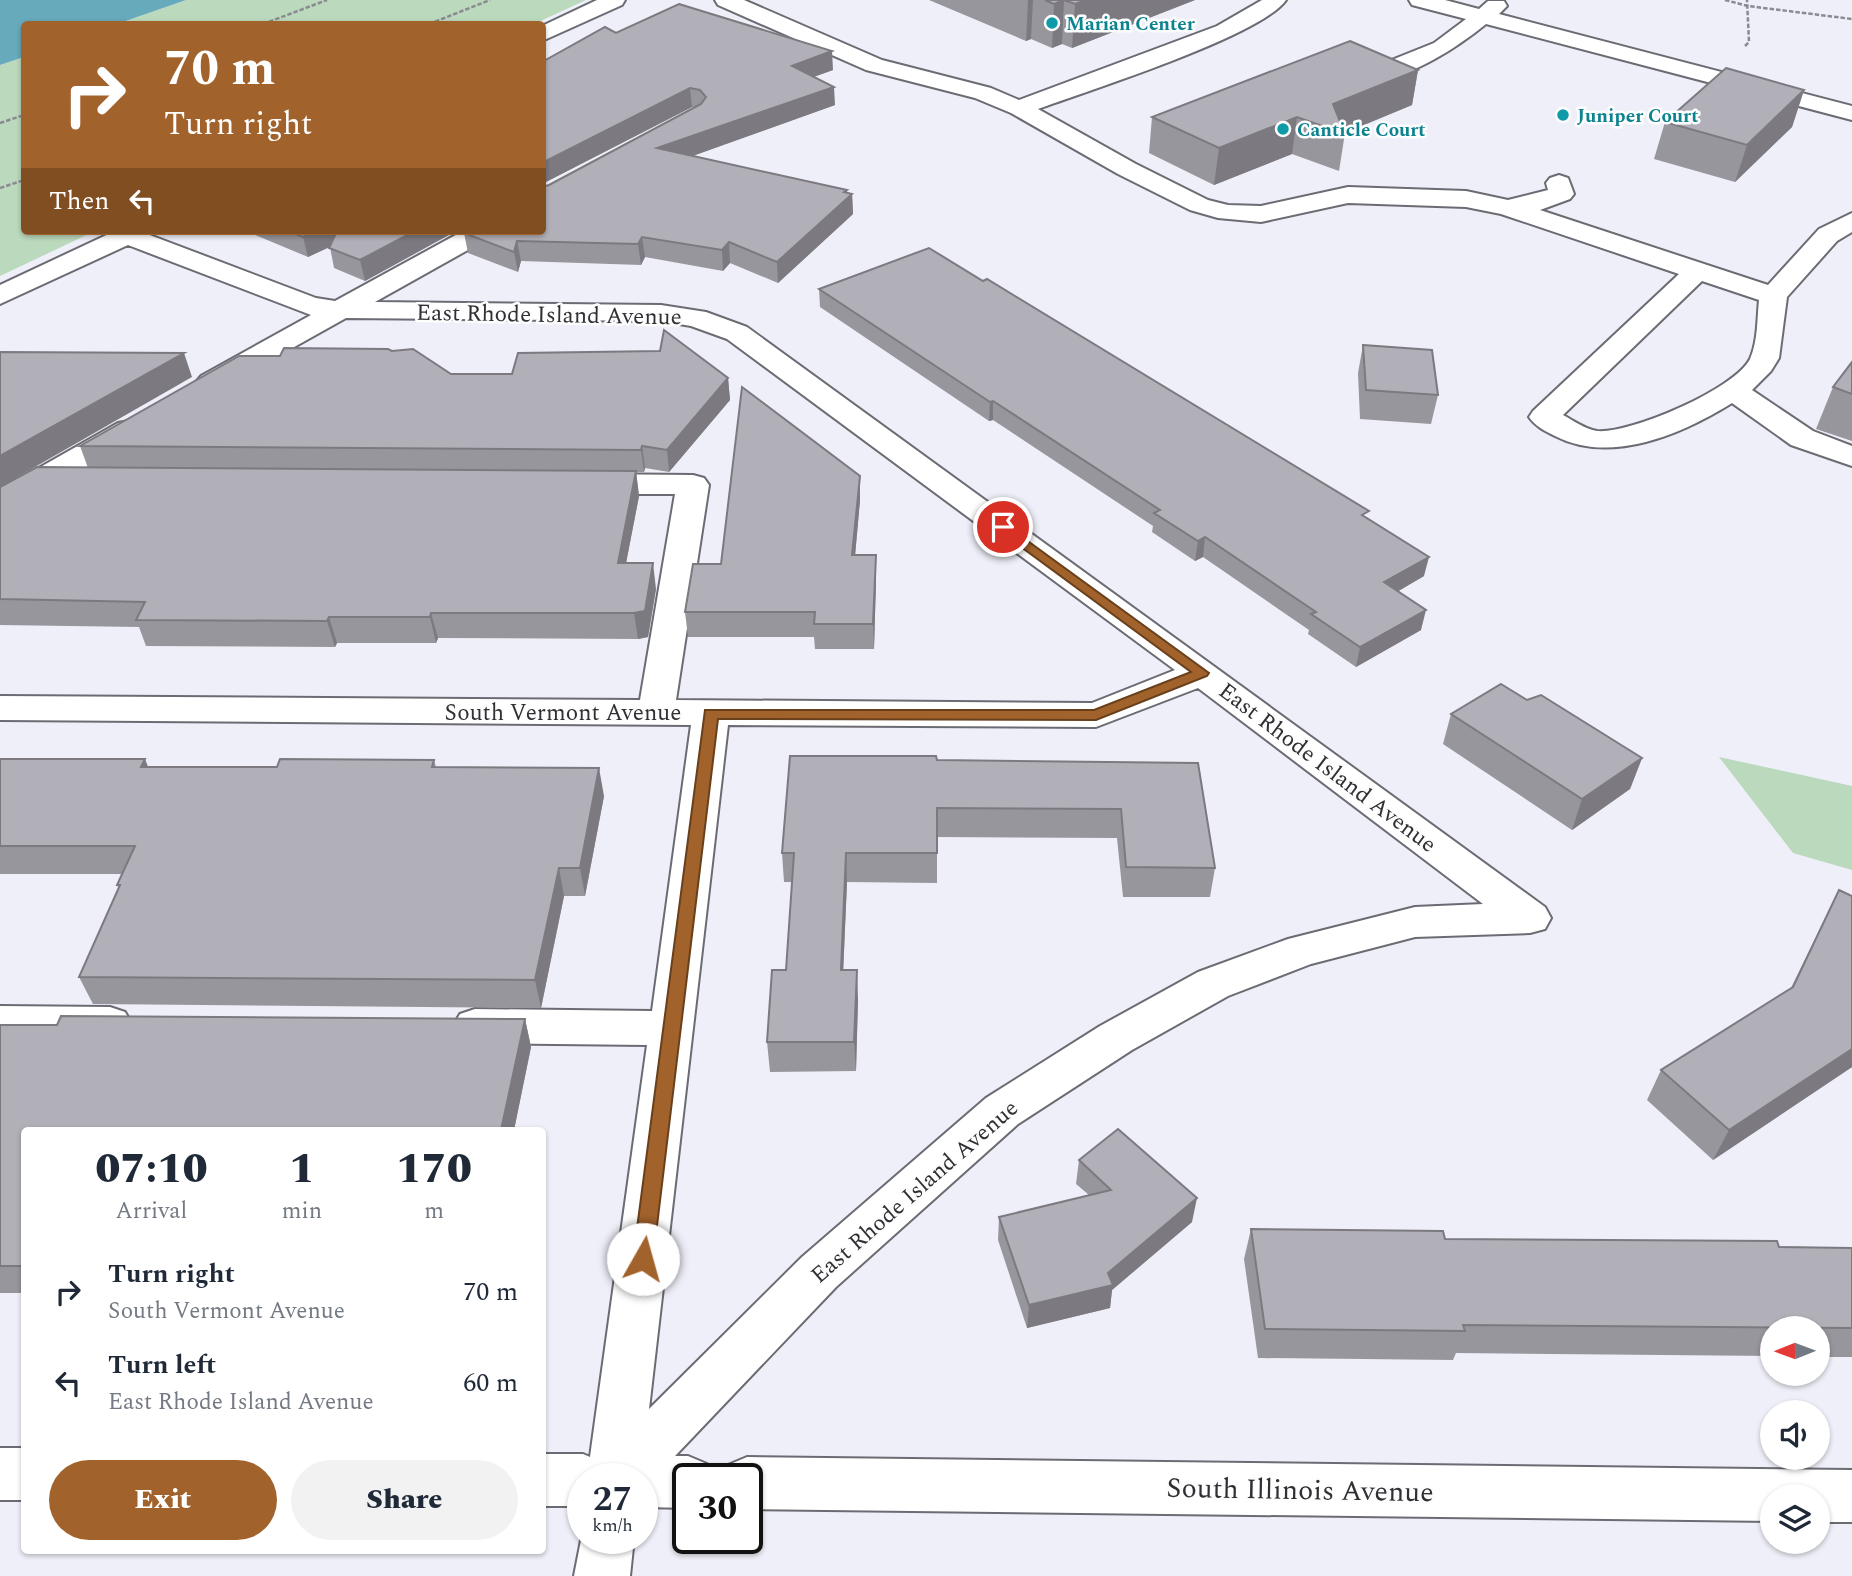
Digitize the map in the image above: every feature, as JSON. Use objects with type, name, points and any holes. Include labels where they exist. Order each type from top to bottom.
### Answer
[{"type":"street","points":[[546,32],[614,0]]},
{"type":"street","points":[[726,0],[874,65],[984,93],[1019,108],[1127,169],[1199,205],[1227,214],[1261,214],[1348,195],[1466,198],[1508,208],[1773,296]]},
{"type":"street","points":[[1019,108],[1225,31],[1257,14],[1275,0]]},
{"type":"street","points":[[1420,0],[1852,113]]},
{"type":"street","points":[[1387,71],[1442,48],[1505,0]]},
{"type":"street","points":[[1508,208],[1542,202],[1561,194],[1559,183]]},
{"type":"street","points":[[1697,271],[1544,417],[1578,435],[1602,440],[1640,433],[1689,414],[1734,391],[1761,364],[1770,331],[1773,296],[1828,235],[1852,221]]},
{"type":"street","points":[[0,296],[127,235]]},
{"type":"street","name":"East Rhode Island Avenue","points":[[136,235],[310,306],[337,310],[661,313],[696,318],[737,332],[1202,673],[1530,918],[1415,922],[1303,950],[1213,984],[1116,1038],[1002,1111],[819,1272],[631,1463]]},
{"type":"street","points":[[184,398],[475,235]]},
{"type":"street","points":[[1734,391],[1802,438],[1852,457]]},
{"type":"street","points":[[0,503],[148,418]]},
{"type":"street","points":[[40,480],[96,481]]},
{"type":"street","points":[[554,484],[693,485],[656,713]]},
{"type":"street","name":"South Vermont Avenue","points":[[0,708],[1096,715],[1202,673]]},
{"type":"street","points":[[617,1463],[711,713]]},
{"type":"street","points":[[0,1023],[151,1024]]},
{"type":"street","points":[[440,1026],[671,1028]]},
{"type":"street","points":[[0,1474],[21,1474]]},
{"type":"street","points":[[546,1480],[567,1480]]},
{"type":"street","name":"South Illinois Avenue","points":[[763,1483],[1852,1496]]},
{"type":"street","points":[[602,1576],[605,1554]]},
{"type":"path","points":[[271,21],[327,0]]},
{"type":"path","points":[[437,21],[490,0]]},
{"type":"path","points":[[1725,0],[1748,6],[1852,19]]},
{"type":"path","points":[[1747,0],[1748,6]]},
{"type":"path","points":[[0,123],[21,116]]},
{"type":"path","points":[[0,188],[21,181]]},
{"type":"green space","points":[[186,0],[586,0],[540,21],[126,21]]},
{"type":"green space","points":[[21,58],[21,235],[87,235],[0,276],[0,65]]},
{"type":"green space","points":[[1719,757],[1852,786],[1852,870],[1793,853]]},
{"type":"water","points":[[0,0],[186,0],[126,21],[21,21],[21,58],[0,65]]},
{"type":"building","points":[[1045,0],[1064,0],[1054,4]]},
{"type":"building","points":[[1064,0],[1086,0],[1075,4]]},
{"type":"building","points":[[679,4],[832,51],[792,66],[834,87],[657,148],[847,190],[844,192],[852,194],[777,262],[729,242],[722,250],[642,237],[638,244],[517,241],[514,252],[469,235],[546,235],[546,186],[701,104],[706,97],[700,90],[690,88],[546,161],[546,60],[605,27],[616,33]]},
{"type":"building","points":[[1350,41],[1418,70],[1333,104],[1345,134],[1297,117],[1219,148],[1152,117]]},
{"type":"building","points":[[1726,68],[1804,90],[1747,145],[1665,122]]},
{"type":"building","points":[[335,235],[407,235],[360,260],[329,248]]},
{"type":"building","points":[[929,248],[983,281],[987,279],[1369,511],[1362,515],[1429,557],[1384,582],[1426,610],[1360,647],[1311,614],[1316,612],[1205,537],[1198,541],[1154,513],[1160,510],[819,289]]},
{"type":"building","points":[[664,330],[728,378],[667,450],[642,446],[641,450],[80,446],[239,356],[280,356],[284,348],[392,351],[413,349],[451,374],[512,374],[518,353],[660,351]]},
{"type":"building","points":[[1363,345],[1432,350],[1438,395],[1366,390]]},
{"type":"building","points":[[0,352],[184,353],[0,456]]},
{"type":"building","points":[[1852,362],[1852,394],[1833,387]]},
{"type":"building","points":[[742,387],[860,476],[852,555],[876,555],[873,624],[814,624],[815,612],[685,612],[693,564],[721,564]]},
{"type":"building","points":[[37,467],[636,471],[618,563],[653,563],[645,611],[431,613],[430,617],[329,617],[327,621],[136,620],[145,602],[0,599],[0,487]]},
{"type":"building","points":[[1501,684],[1527,700],[1541,695],[1642,758],[1582,799],[1451,714]]},
{"type":"building","points":[[790,756],[936,756],[937,760],[1198,763],[1215,868],[1126,867],[1121,809],[937,808],[937,853],[846,853],[841,970],[857,970],[854,1042],[767,1042],[772,970],[786,970],[794,853],[782,853]]},
{"type":"building","points":[[0,759],[145,759],[141,767],[277,767],[280,759],[434,760],[432,767],[599,768],[580,868],[559,868],[535,980],[79,977],[135,846],[0,846]]},
{"type":"building","points":[[1839,890],[1852,896],[1852,1049],[1729,1130],[1661,1070],[1793,987]]},
{"type":"building","points":[[61,1016],[525,1019],[502,1127],[21,1127],[21,1266],[0,1266],[0,1025],[57,1025]]},
{"type":"building","points":[[1118,1129],[1197,1198],[1108,1273],[1113,1285],[1029,1305],[999,1217],[1111,1190],[1079,1160]]},
{"type":"building","points":[[1251,1229],[1443,1231],[1445,1239],[1777,1241],[1779,1247],[1852,1248],[1852,1328],[1830,1328],[1830,1316],[1760,1316],[1760,1327],[1463,1325],[1465,1331],[1265,1329]]},
{"type":"place","name":"Marian Center","points":[[1052,23]]},
{"type":"place","name":"Juniper Court","points":[[1563,115]]},
{"type":"place","name":"Canticle Court","points":[[1283,129]]},
{"type":"route","points":[[643,1259],[711,713],[1096,715],[1202,673],[1003,527]]}]
